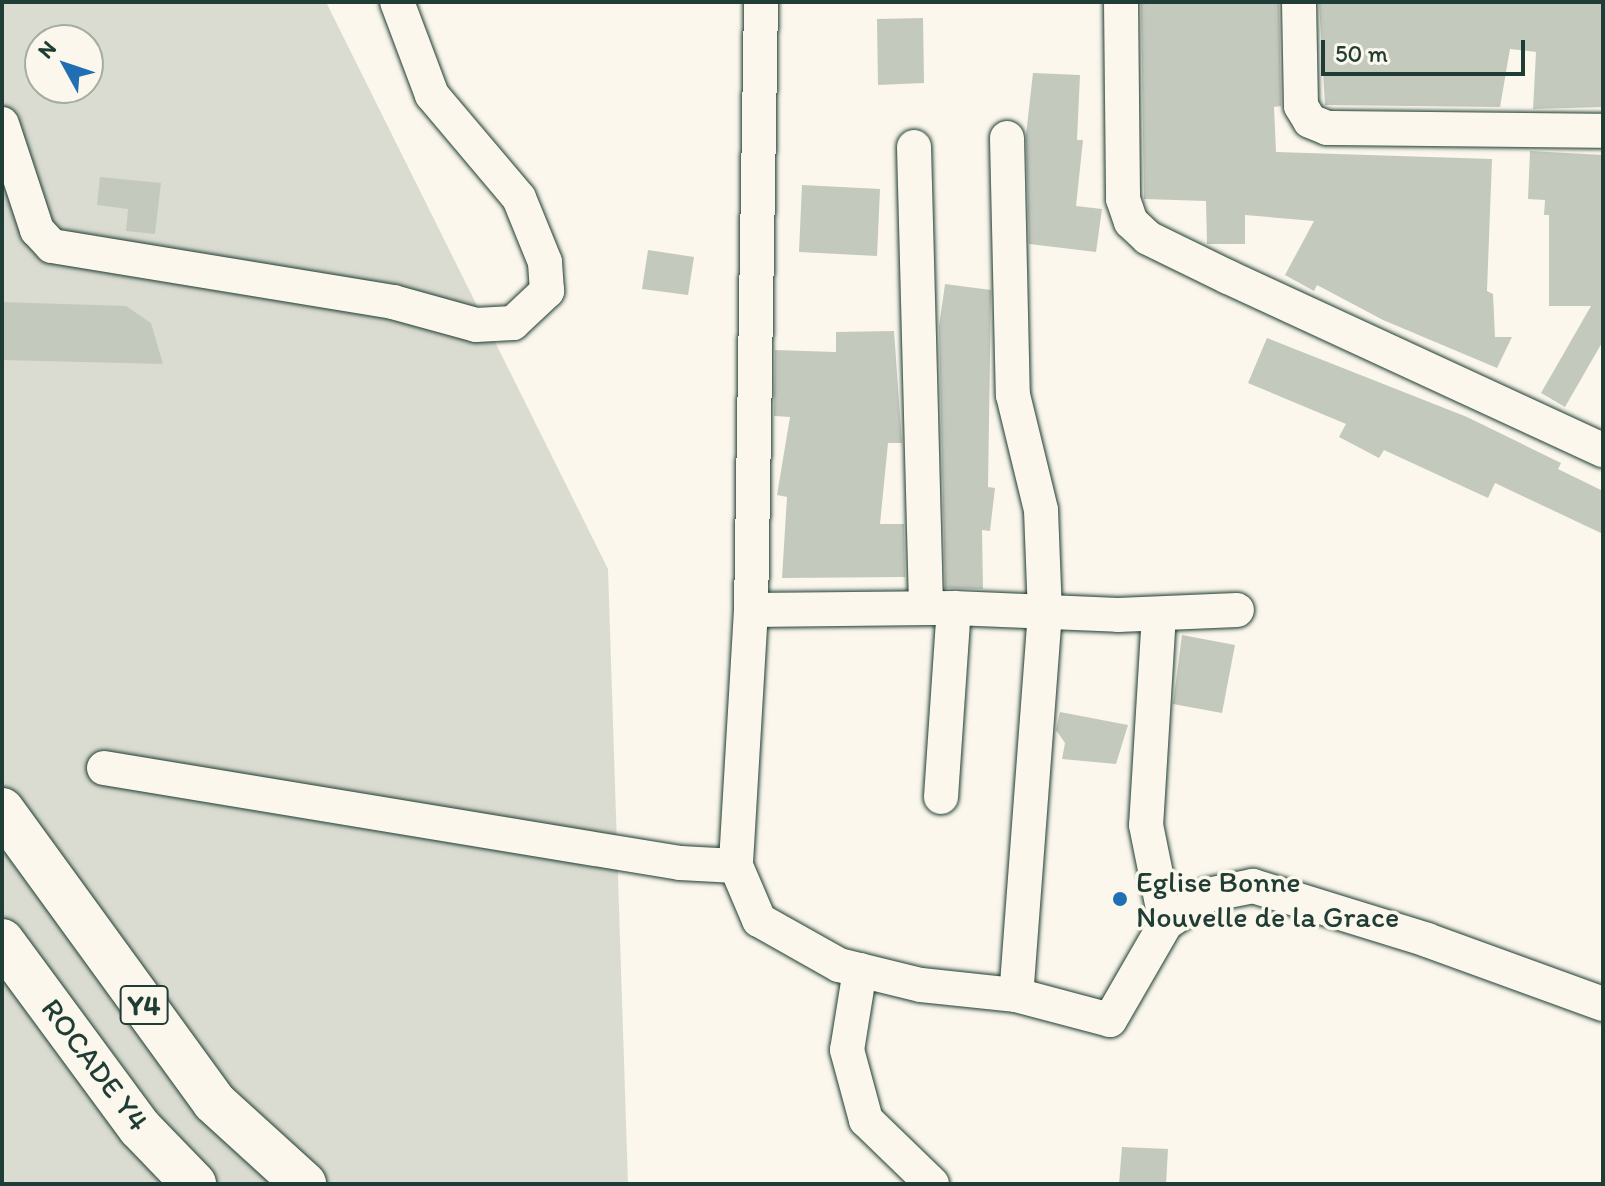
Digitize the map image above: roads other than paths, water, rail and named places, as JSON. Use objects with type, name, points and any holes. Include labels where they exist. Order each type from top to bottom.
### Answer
[{"type":"highway","name":"Y4","points":[[2,810],[214,1102],[304,1184]]},
{"type":"highway","name":"ROCADE Y4","points":[[2,941],[140,1128],[194,1184]]},
{"type":"street","points":[[2,124],[37,230],[52,246],[393,302],[476,325],[513,323],[547,291],[545,262],[519,198],[432,95],[397,2]]},
{"type":"street","points":[[761,2],[751,610],[736,866],[759,920],[839,965],[921,985],[1016,995],[1110,1020],[1166,923],[1208,895],[1253,886],[1427,940],[1526,980],[1603,1004]]},
{"type":"street","points":[[1121,2],[1123,199],[1131,222],[1148,238],[1603,450]]},
{"type":"street","points":[[1299,2],[1301,106],[1310,121],[1327,128],[1603,131]]},
{"type":"street","points":[[1007,138],[1013,395],[1041,510],[1045,612],[1016,995]]},
{"type":"street","points":[[914,147],[940,608],[941,797]]},
{"type":"street","points":[[751,610],[940,608],[1159,614],[1237,610]]},
{"type":"street","points":[[1159,614],[1146,825],[1166,923]]},
{"type":"street","points":[[104,768],[680,863],[736,866]]},
{"type":"street","points":[[860,970],[847,1050],[866,1120],[932,1184]]},
{"type":"place","name":"Eglise Bonne Nouvelle de la Grace","points":[[1120,899]]}]
